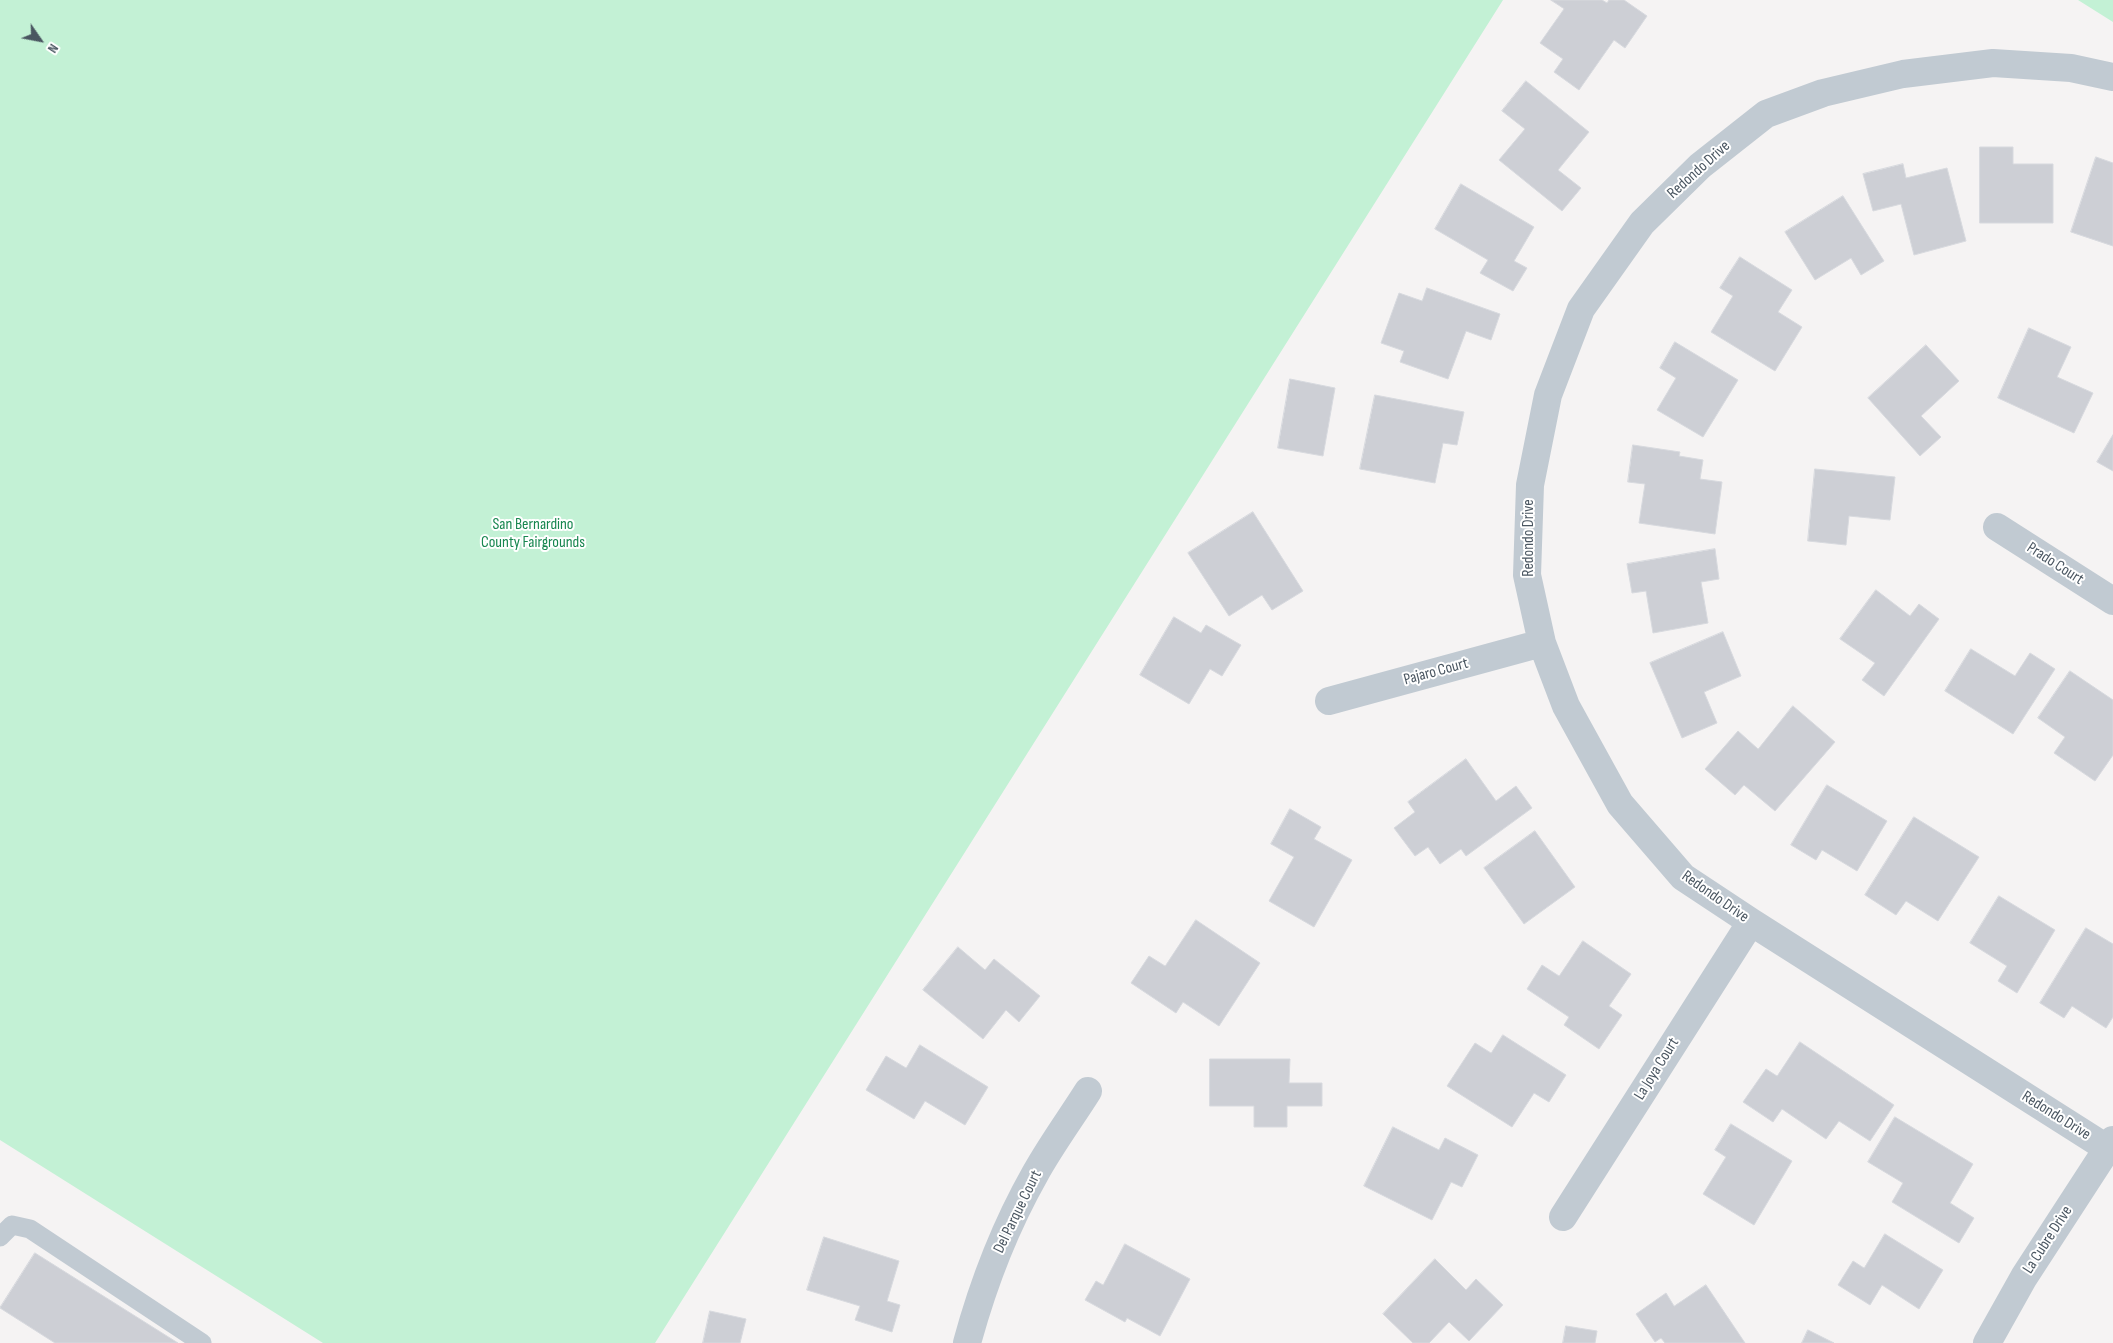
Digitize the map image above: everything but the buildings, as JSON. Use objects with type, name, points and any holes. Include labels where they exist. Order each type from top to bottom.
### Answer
[{"type":"street","name":"Redondo Drive","points":[[2111,1147],[1751,922],[1684,877],[1620,804],[1566,706],[1542,643],[1527,575],[1530,485],[1548,395],[1581,309],[1642,223],[1700,166],[1766,114],[1823,93],[1903,74],[1993,63],[2071,68],[2113,77]]},
{"type":"street","name":"Prado Court","points":[[1997,527],[2113,601]]},
{"type":"street","name":"Pajaro Court","points":[[1329,701],[1542,643]]},
{"type":"street","name":"La Joya Court","points":[[1563,1217],[1751,922]]},
{"type":"street","name":"Del Parque Court","points":[[967,1343],[976,1309],[1001,1241],[1035,1174],[1088,1091]]},
{"type":"street","name":"La Cubre Drive","points":[[1987,1343],[2024,1277],[2111,1147]]},
{"type":"lane","points":[[0,1237],[12,1225],[30,1229],[202,1343]]},
{"type":"green space","name":"San Bernardino County Fairgrounds","points":[[0,0],[1503,0],[655,1343],[323,1343],[0,1140]]},
{"type":"green space","points":[[2078,0],[2113,0],[2113,22]]}]
